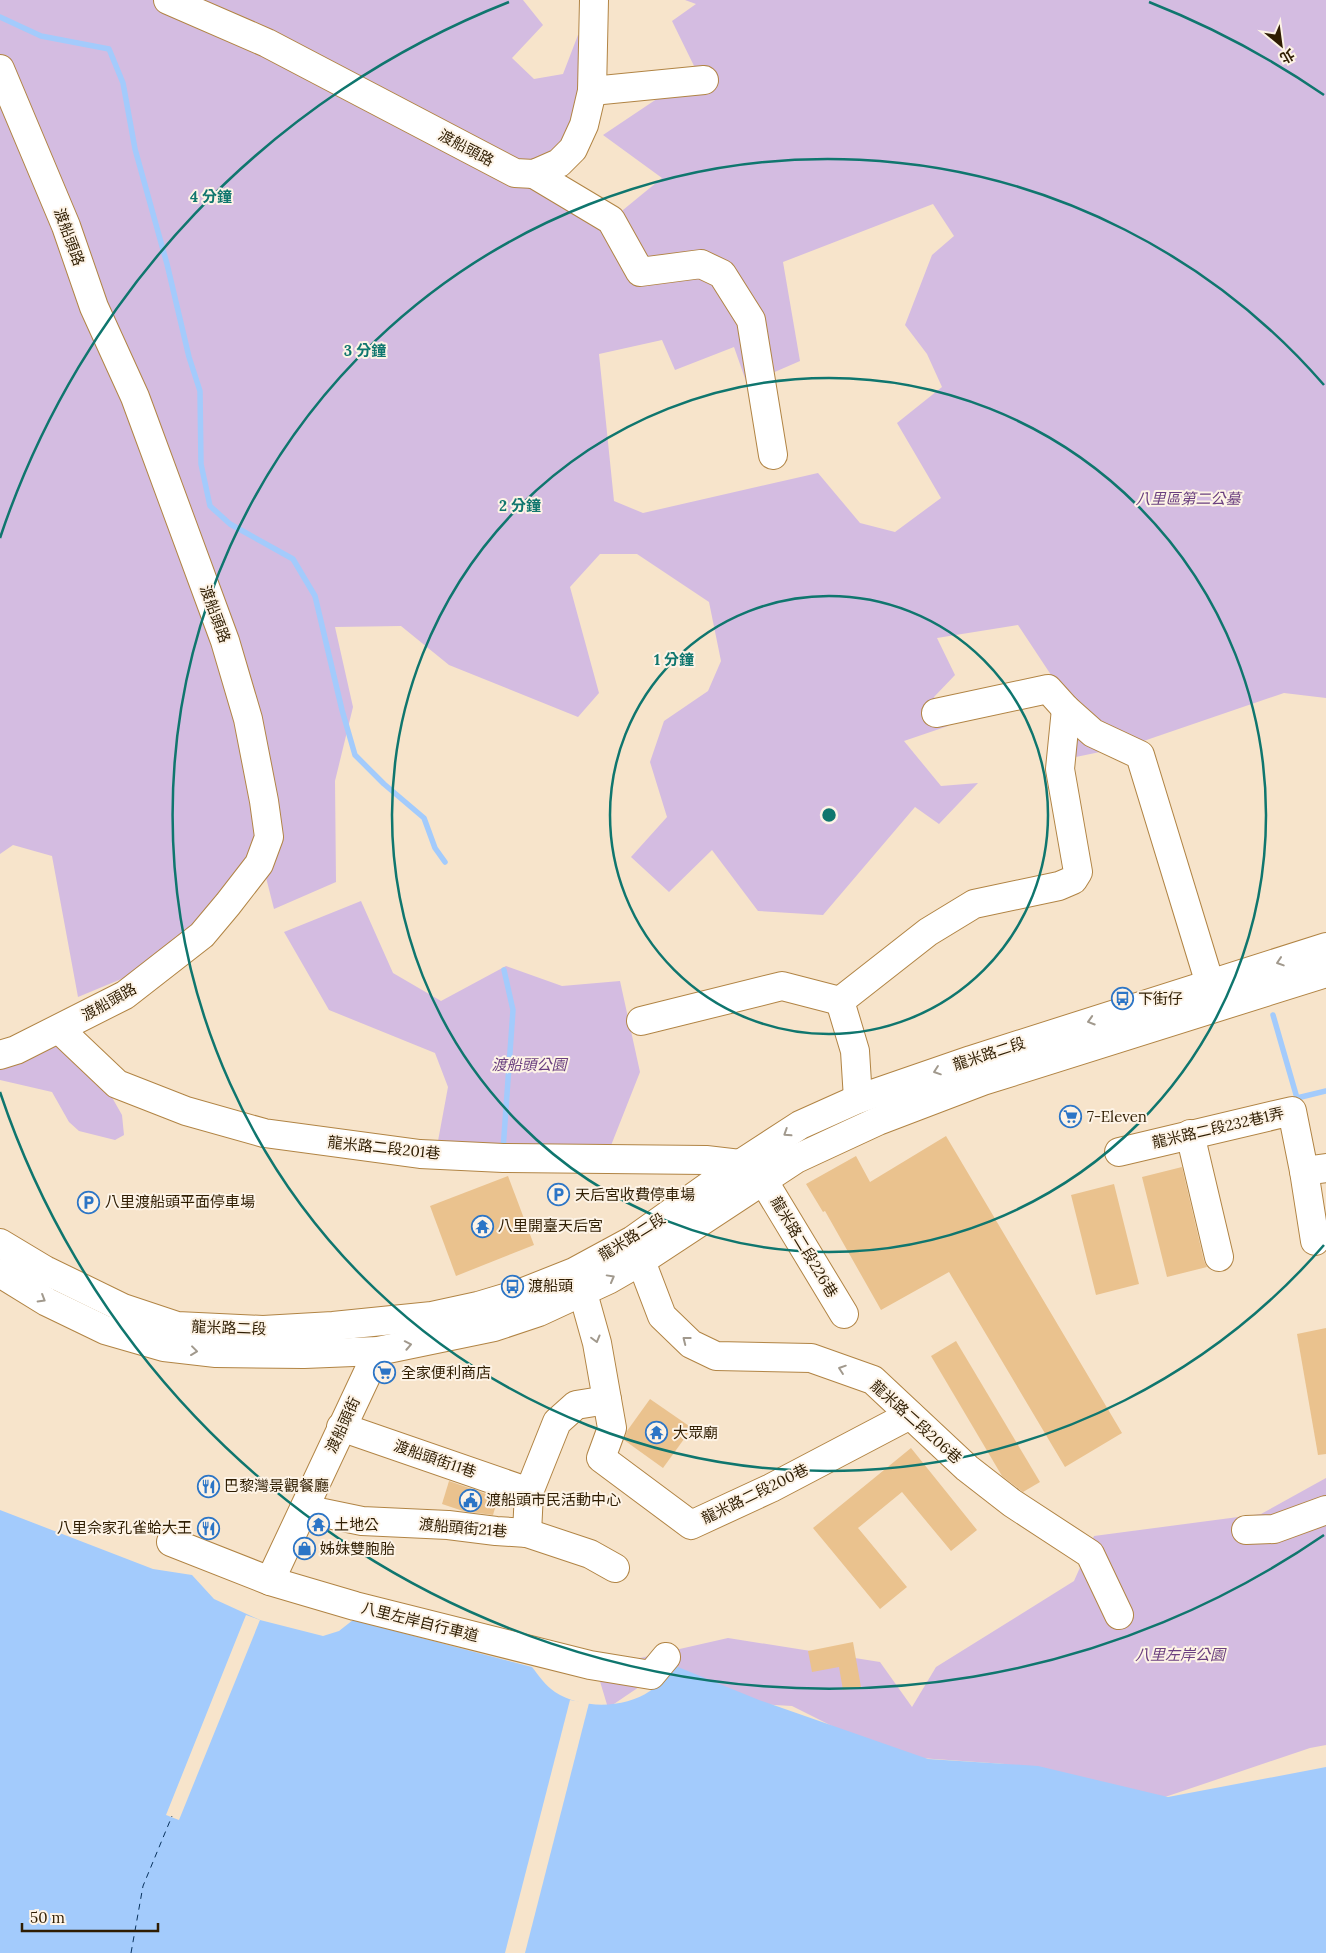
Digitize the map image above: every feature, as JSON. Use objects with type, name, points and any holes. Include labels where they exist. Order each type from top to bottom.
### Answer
[{"type":"street","name":"渡船頭路","points":[[168,0],[267,44],[515,173],[534,174]]},
{"type":"street","points":[[534,174],[559,163],[573,149],[584,125],[592,91],[594,0]]},
{"type":"street","name":"渡船頭路","points":[[0,69],[66,226],[94,307],[135,397],[225,641],[248,719],[264,800],[269,837],[259,864],[202,935],[125,995],[16,1050],[0,1054]]},
{"type":"street","points":[[592,91],[704,80]]},
{"type":"street","points":[[534,174],[611,220],[640,272],[701,264],[722,274],[751,320],[773,455]]},
{"type":"street","points":[[936,712],[1048,690],[1066,709],[1094,733],[1140,755],[1210,984]]},
{"type":"street","points":[[840,1001],[928,932],[974,904],[1059,886],[1073,880],[1078,872],[1060,769],[1066,709]]},
{"type":"street","name":"龍米路二段","points":[[0,1243],[45,1270],[123,1308],[177,1326],[263,1330],[377,1323],[432,1316],[478,1306],[521,1293],[574,1272],[633,1240],[740,1164],[800,1125],[858,1099],[971,1060],[1326,947]]},
{"type":"street","name":"龍米路二段","points":[[0,1273],[47,1302],[105,1330],[164,1347],[216,1354],[304,1354],[378,1351],[494,1327],[538,1312],[582,1293],[641,1261],[796,1159],[878,1121],[984,1082],[1326,973]]},
{"type":"street","points":[[641,1021],[782,986],[840,1001]]},
{"type":"street","points":[[840,1001],[855,1051],[858,1099]]},
{"type":"street","name":"龍米路二段201巷","points":[[59,1029],[117,1084],[186,1111],[264,1133],[420,1154],[503,1158],[706,1160],[740,1164]]},
{"type":"street","name":"龍米路二段232巷1弄","points":[[1119,1152],[1292,1110],[1315,1170]]},
{"type":"street","points":[[1190,1134],[1219,1257]]},
{"type":"street","points":[[740,1164],[763,1180]]},
{"type":"street","points":[[1315,1170],[1315,1242]]},
{"type":"street","name":"龍米路二段226巷","points":[[763,1180],[844,1314]]},
{"type":"street","name":"龍米路二段206巷","points":[[641,1261],[662,1316],[691,1344],[716,1356],[811,1358],[873,1380],[966,1468],[1012,1503],[1090,1554],[1119,1615]]},
{"type":"street","name":"龍米路二段200巷","points":[[582,1293],[597,1343],[612,1428],[601,1458],[691,1525],[771,1488],[910,1415]]},
{"type":"street","name":"渡船頭街","points":[[270,1582],[378,1351]]},
{"type":"street","points":[[527,1533],[529,1492],[557,1422],[576,1405],[607,1400]]},
{"type":"street","name":"渡船頭街11巷","points":[[341,1427],[529,1492]]},
{"type":"street","name":"渡船頭街21巷","points":[[304,1509],[362,1521],[448,1525],[527,1533],[590,1554],[615,1568]]},
{"type":"street","points":[[1246,1530],[1274,1529],[1326,1510]]},
{"type":"street","name":"八里左岸自行車道","points":[[171,1542],[270,1582],[355,1606],[590,1665],[651,1675],[666,1657]]},
{"type":"green space","name":"八里區第二公墓","points":[[0,0],[523,0],[543,25],[512,58],[534,79],[563,74],[578,35],[605,44],[605,74],[539,177],[612,219],[662,178],[603,135],[697,72],[672,21],[696,4],[685,0],[1326,0],[1326,698],[1284,693],[1129,746],[1071,758],[1061,690],[1018,625],[937,638],[955,675],[934,697],[948,726],[904,741],[941,786],[978,783],[939,824],[915,807],[823,915],[758,911],[712,850],[669,892],[631,857],[667,817],[650,762],[664,721],[708,691],[721,661],[709,602],[637,554],[600,554],[570,587],[599,693],[578,717],[449,665],[401,626],[335,627],[353,707],[335,781],[336,882],[274,909],[259,850],[167,960],[78,997],[52,856],[13,845],[0,854]],"holes":[[[933,204],[954,236],[932,255],[905,325],[927,354],[942,387],[897,423],[941,498],[895,532],[860,523],[818,473],[643,513],[614,501],[599,354],[662,340],[675,370],[734,347],[747,384],[800,361],[783,262]]]},
{"type":"green space","name":"渡船頭公園","points":[[361,901],[393,973],[441,1001],[506,966],[562,986],[620,981],[640,1072],[610,1148],[497,1149],[438,1141],[448,1087],[435,1053],[329,1010],[284,932]]},
{"type":"green space","points":[[53,1044],[101,1078],[122,1115],[124,1135],[115,1140],[79,1131],[69,1122],[52,1092],[0,1080],[0,1064]]},
{"type":"green space","name":"八里左岸公園","points":[[1326,1478],[1326,1745],[1310,1748],[1165,1797],[1005,1764],[892,1756],[792,1706],[726,1702],[675,1673],[639,1687],[608,1708],[596,1668],[728,1638],[880,1662],[912,1707],[936,1667],[1074,1581],[1094,1536],[1261,1514]]},
{"type":"water","points":[[0,1510],[153,1569],[192,1575],[214,1599],[260,1620],[323,1636],[339,1631],[353,1620],[532,1667],[551,1689],[565,1698],[577,1702],[602,1705],[615,1704],[640,1697],[656,1686],[673,1665],[759,1700],[928,1759],[1038,1766],[1168,1797],[1326,1767],[1326,1953],[0,1953]]},
{"type":"pier","points":[[246,1615],[260,1620],[179,1820],[166,1815]]},
{"type":"pier","points":[[570,1700],[589,1703],[525,1953],[505,1953]]},
{"type":"building","points":[[946,1136],[1122,1433],[1065,1467],[949,1272],[881,1310],[825,1211],[823,1212],[806,1184],[856,1156],[870,1182]]},
{"type":"building","points":[[1182,1167],[1207,1267],[1167,1277],[1142,1177]]},
{"type":"building","name":"八里開臺天后宮","points":[[508,1176],[534,1245],[456,1276],[430,1206]]},
{"type":"building","points":[[1114,1184],[1139,1284],[1096,1295],[1071,1195]]},
{"type":"building","points":[[1326,1328],[1326,1454],[1318,1455],[1297,1334]]},
{"type":"building","points":[[956,1341],[1040,1482],[1023,1492],[1002,1476],[931,1356]]},
{"type":"building","name":"大眾廟","points":[[650,1399],[692,1428],[663,1468],[624,1440],[627,1431]]},
{"type":"building","points":[[911,1448],[977,1530],[951,1551],[902,1492],[858,1528],[907,1587],[880,1609],[813,1528]]},
{"type":"building","name":"渡船頭市民活動中心","points":[[449,1481],[498,1498],[493,1515],[463,1511],[442,1504]]},
{"type":"building","points":[[853,1642],[861,1687],[843,1690],[839,1667],[812,1672],[808,1651]]},
{"type":"waterway","points":[[0,17],[41,36],[109,49],[123,83],[135,149],[167,264],[189,357],[200,391],[201,464],[210,506],[230,524],[293,559],[315,596],[342,710],[355,755],[384,784],[424,818],[435,848],[445,862]]},
{"type":"waterway","points":[[503,1150],[513,1010],[504,970]]},
{"type":"waterway","points":[[1273,1015],[1297,1098],[1326,1091]]},
{"type":"ferry route","points":[[131,1953],[143,1886],[172,1816]]},
{"type":"place","name":"下街仔","points":[[1122,999]]},
{"type":"place","name":"7-Eleven","points":[[1071,1117]]},
{"type":"place","name":"天后宮收費停車場","points":[[559,1195]]},
{"type":"place","name":"八里渡船頭平面停車場","points":[[89,1202]]},
{"type":"place","name":"八里開臺天后宮","points":[[482,1226]]},
{"type":"place","name":"渡船頭","points":[[512,1286]]},
{"type":"place","name":"全家便利商店","points":[[385,1373]]},
{"type":"place","name":"大眾廟","points":[[657,1433]]},
{"type":"place","name":"巴黎灣景觀餐廳","points":[[208,1486]]},
{"type":"place","name":"渡船頭市民活動中心","points":[[470,1500]]},
{"type":"place","name":"土地公","points":[[318,1525]]},
{"type":"place","name":"八里佘家孔雀蛤大王","points":[[208,1528]]},
{"type":"place","name":"姊妹雙胞胎","points":[[304,1549]]}]
